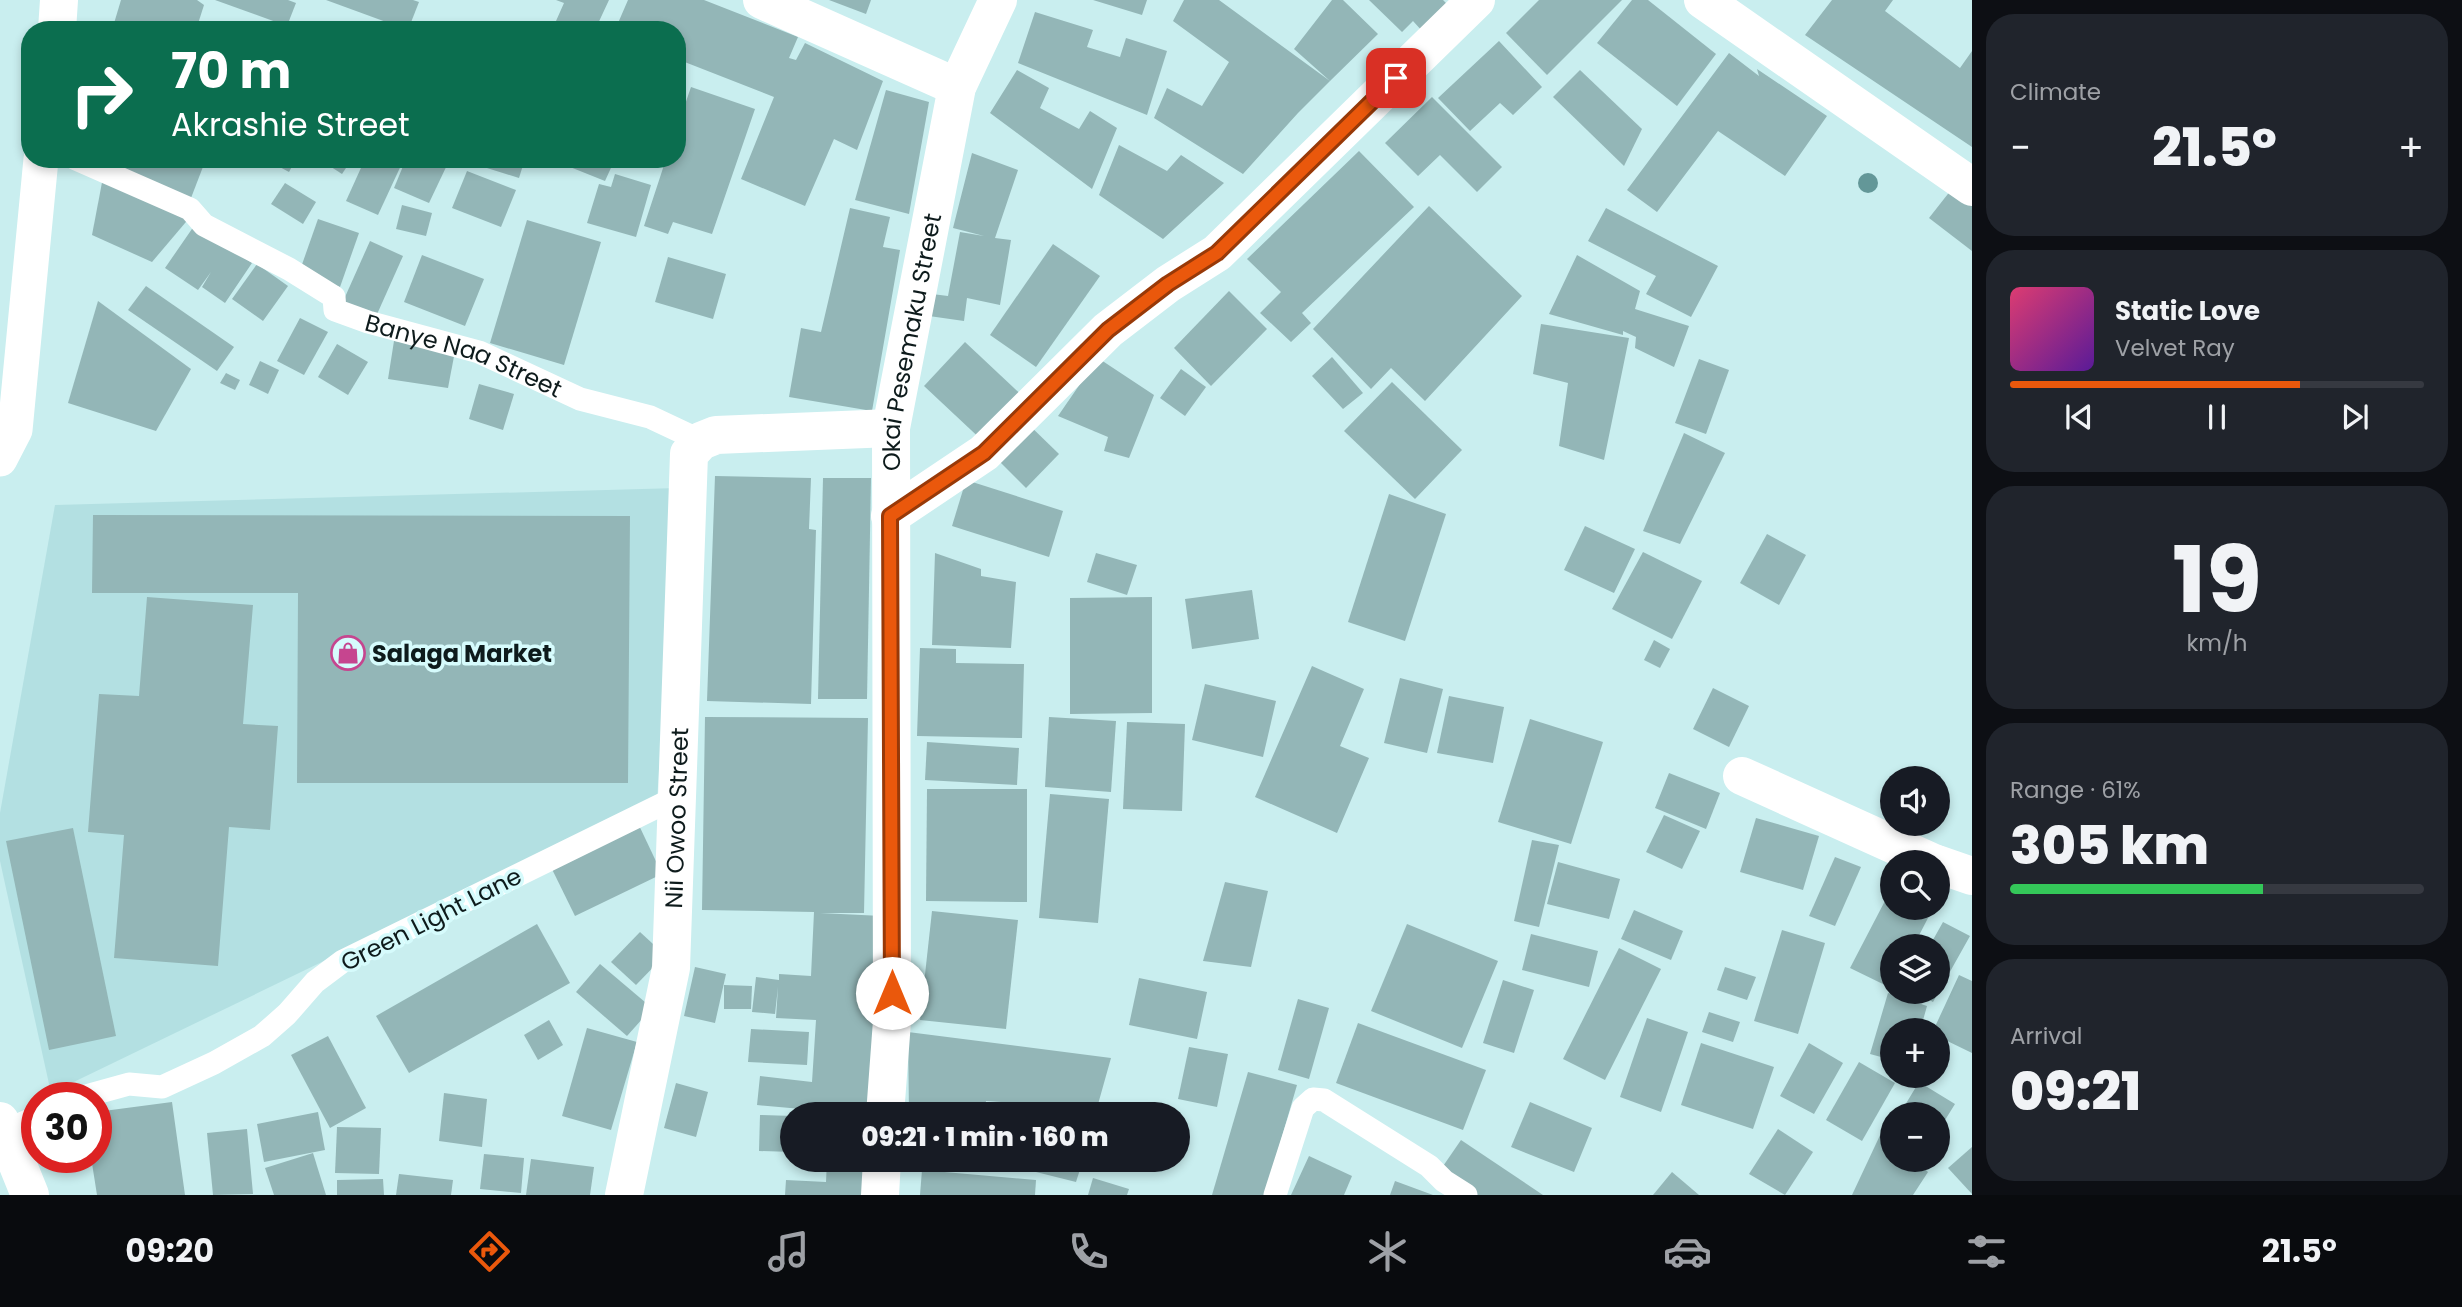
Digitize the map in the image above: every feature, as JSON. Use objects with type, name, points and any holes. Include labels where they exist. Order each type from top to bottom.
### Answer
[{"type":"street","points":[[58,21],[60,0]]},
{"type":"street","points":[[762,0],[957,88]]},
{"type":"street","name":"Okai Pesemaku Street","points":[[886,1102],[892,1021],[891,428],[957,88],[998,0]]},
{"type":"street","points":[[890,516],[984,453],[1108,330],[1168,284],[1217,253],[1476,0]]},
{"type":"street","points":[[1703,0],[1972,187]]},
{"type":"street","points":[[0,459],[15,430],[40,168]]},
{"type":"street","points":[[701,440],[716,435],[891,428]]},
{"type":"street","name":"Nii Owoo Street","points":[[624,1195],[671,968],[689,454],[701,440]]},
{"type":"street","points":[[1742,776],[1907,850]]},
{"type":"street","points":[[1950,868],[1972,876]]},
{"type":"street","points":[[14,1123],[30,1195]]},
{"type":"street","points":[[880,1195],[881,1172]]},
{"type":"lane","name":"Banye Naa Street","points":[[97,168],[191,209],[204,225],[289,269],[334,297],[335,310],[368,322],[479,352],[580,399],[650,417],[701,440]]},
{"type":"lane","name":"Green Light Lane","points":[[112,1089],[129,1084],[162,1087],[214,1063],[262,1035],[287,1014],[315,982],[343,961],[679,796]]},
{"type":"lane","points":[[1275,1195],[1303,1108],[1313,1098],[1324,1100],[1418,1158],[1466,1195]]},
{"type":"shaded area","name":"Salaga Market","points":[[678,488],[657,800],[74,1082],[49,1082],[0,861],[0,813],[55,505]]},
{"type":"building","points":[[121,0],[197,0],[204,5],[199,21],[115,21]]},
{"type":"building","points":[[215,0],[288,0],[296,3],[289,21],[273,21]]},
{"type":"building","points":[[326,0],[419,2],[412,21],[383,21]]},
{"type":"building","points":[[556,0],[609,0],[599,21],[556,21],[564,3]]},
{"type":"building","points":[[628,0],[704,0],[798,37],[789,58],[796,60],[805,43],[883,81],[857,150],[834,139],[805,206],[741,179],[774,97],[686,63],[686,21],[619,21]]},
{"type":"building","points":[[829,0],[871,0],[866,14]]},
{"type":"building","points":[[1093,0],[1147,0],[1142,15]]},
{"type":"building","points":[[1184,0],[1219,0],[1330,81],[1243,174],[1154,118],[1167,88],[1202,106],[1229,62],[1173,21]]},
{"type":"building","points":[[1332,0],[1343,0],[1378,34],[1330,81],[1294,49]]},
{"type":"building","points":[[1369,0],[1443,0],[1450,7],[1423,32],[1413,21],[1402,32]]},
{"type":"building","points":[[1539,0],[1622,0],[1547,75],[1506,33]]},
{"type":"building","points":[[1632,0],[1648,0],[1716,54],[1677,106],[1597,43]]},
{"type":"building","points":[[1832,0],[1893,0],[1885,11],[1960,68],[1972,51],[1972,147],[1805,35]]},
{"type":"building","points":[[1035,12],[1093,30],[1087,47],[1120,57],[1126,38],[1167,51],[1147,115],[1018,63]]},
{"type":"building","points":[[1499,41],[1542,87],[1513,115],[1500,103],[1470,131],[1438,98]]},
{"type":"building","points":[[1729,53],[1759,76],[1757,69],[1827,116],[1785,176],[1718,131],[1657,212],[1627,190]]},
{"type":"building","points":[[1017,70],[1049,88],[1040,108],[1079,129],[1090,111],[1117,128],[1092,189],[990,113]]},
{"type":"building","points":[[1580,70],[1642,129],[1624,166],[1553,97]]},
{"type":"building","points":[[691,87],[755,109],[712,234],[673,222],[668,234],[644,226],[663,168],[686,168],[686,102]]},
{"type":"building","points":[[886,90],[929,102],[909,214],[855,200]]},
{"type":"building","points":[[1432,97],[1502,167],[1477,192],[1440,155],[1418,176],[1385,143]]},
{"type":"building","points":[[1119,145],[1167,171],[1181,155],[1224,183],[1163,239],[1099,195]]},
{"type":"building","points":[[1359,151],[1414,207],[1302,313],[1311,323],[1291,342],[1260,313],[1281,292],[1247,259]]},
{"type":"building","points":[[972,153],[1018,170],[995,238],[1011,240],[1000,305],[967,298],[964,321],[929,316],[932,294],[948,296],[960,232],[984,236],[953,228]]},
{"type":"building","points":[[112,168],[203,168],[191,198]]},
{"type":"building","points":[[333,168],[346,168],[342,174]]},
{"type":"building","points":[[361,168],[400,168],[378,215],[346,201]]},
{"type":"building","points":[[402,168],[446,168],[429,203],[394,188]]},
{"type":"building","points":[[487,168],[522,168],[519,178]]},
{"type":"building","points":[[572,168],[611,168],[605,181]]},
{"type":"building","points":[[467,171],[516,190],[501,227],[452,208]]},
{"type":"building","points":[[104,172],[191,216],[152,262],[92,235]]},
{"type":"building","points":[[615,174],[651,185],[636,237],[587,223],[599,184],[611,187]]},
{"type":"building","points":[[285,183],[316,202],[303,224],[271,204]]},
{"type":"building","points":[[1951,190],[1972,206],[1972,251],[1929,218]]},
{"type":"building","points":[[402,205],[432,213],[426,236],[396,229]]},
{"type":"building","points":[[1429,206],[1522,296],[1425,401],[1391,368],[1371,389],[1313,329]]},
{"type":"building","points":[[850,208],[890,217],[883,247],[900,250],[872,411],[789,397],[801,328],[821,332]]},
{"type":"building","points":[[1606,208],[1718,266],[1691,317],[1646,294],[1656,276],[1588,241]]},
{"type":"building","points":[[318,219],[359,233],[340,287],[299,273]]},
{"type":"building","points":[[527,220],[601,242],[564,365],[490,343]]},
{"type":"building","points":[[194,226],[252,263],[225,303],[202,287],[211,272],[198,290],[165,268]]},
{"type":"building","points":[[370,241],[403,256],[374,321],[341,306]]},
{"type":"building","points":[[1053,244],[1100,276],[1036,367],[990,335]]},
{"type":"building","points":[[422,255],[484,279],[465,326],[404,302]]},
{"type":"building","points":[[1577,255],[1640,291],[1635,309],[1689,326],[1674,367],[1635,348],[1636,337],[1623,331],[1623,335],[1549,314]]},
{"type":"building","points":[[668,257],[726,274],[713,319],[655,302]]},
{"type":"building","points":[[257,264],[288,286],[263,321],[232,299]]},
{"type":"building","points":[[146,286],[234,347],[217,371],[128,310]]},
{"type":"building","points":[[1229,291],[1267,329],[1211,386],[1174,348]]},
{"type":"building","points":[[98,301],[191,369],[156,431],[68,403]]},
{"type":"building","points":[[300,318],[328,332],[304,375],[277,361]]},
{"type":"building","points":[[1541,324],[1629,338],[1604,460],[1559,446],[1568,383],[1533,374]]},
{"type":"building","points":[[394,341],[455,351],[448,388],[388,379]]},
{"type":"building","points":[[965,342],[1028,401],[987,445],[924,386]]},
{"type":"building","points":[[337,344],[368,362],[348,395],[318,377]]},
{"type":"building","points":[[1332,357],[1363,393],[1343,409],[1312,376]]},
{"type":"building","points":[[1098,358],[1154,395],[1129,458],[1104,451],[1108,437],[1058,416]]},
{"type":"building","points":[[1699,359],[1729,370],[1706,434],[1675,423]]},
{"type":"building","points":[[260,361],[279,370],[268,394],[249,385]]},
{"type":"building","points":[[1181,369],[1206,387],[1185,416],[1160,398]]},
{"type":"building","points":[[226,373],[240,380],[235,390],[220,383]]},
{"type":"building","points":[[1392,382],[1462,450],[1415,499],[1344,431]]},
{"type":"building","points":[[479,384],[514,394],[503,430],[469,419]]},
{"type":"building","points":[[1024,420],[1059,454],[1026,488],[992,454]]},
{"type":"building","points":[[1684,433],[1725,453],[1680,544],[1643,531]]},
{"type":"building","points":[[715,476],[811,478],[809,529],[816,530],[811,704],[707,701]]},
{"type":"building","points":[[823,478],[871,478],[867,699],[818,699]]},
{"type":"building","points":[[966,480],[1063,511],[1049,557],[952,526]]},
{"type":"building","points":[[1389,494],[1446,514],[1405,641],[1348,622]]},
{"type":"building","points":[[93,515],[630,516],[628,783],[297,783],[298,593],[92,593]]},
{"type":"building","points":[[1585,526],[1635,549],[1614,593],[1564,570]]},
{"type":"building","points":[[1767,534],[1806,555],[1779,605],[1740,583]]},
{"type":"building","points":[[1643,552],[1702,581],[1672,639],[1612,609]]},
{"type":"building","points":[[935,553],[981,569],[981,576],[1016,582],[1011,648],[932,645]]},
{"type":"building","points":[[1096,553],[1137,565],[1127,595],[1087,582]]},
{"type":"building","points":[[1252,590],[1259,639],[1192,649],[1185,599]]},
{"type":"building","points":[[147,597],[253,605],[243,724],[278,726],[270,830],[229,827],[218,966],[114,958],[124,835],[88,832],[99,694],[139,696]]},
{"type":"building","points":[[1152,597],[1152,713],[1070,714],[1070,598]]},
{"type":"building","points":[[1654,640],[1670,649],[1660,668],[1644,660]]},
{"type":"building","points":[[920,648],[956,649],[956,663],[1024,664],[1022,738],[917,736]]},
{"type":"building","points":[[1312,666],[1364,689],[1340,746],[1369,758],[1337,833],[1255,797]]},
{"type":"building","points":[[1400,678],[1443,689],[1427,753],[1384,743]]},
{"type":"building","points":[[1205,684],[1276,701],[1263,757],[1192,740]]},
{"type":"building","points":[[1713,688],[1749,706],[1729,747],[1693,729]]},
{"type":"building","points":[[1449,696],[1504,707],[1493,763],[1437,753]]},
{"type":"building","points":[[705,717],[868,718],[864,913],[820,913],[882,916],[870,1102],[780,1102],[780,1107],[757,1105],[760,1076],[812,1082],[816,1020],[776,1018],[778,987],[775,1014],[752,1012],[756,977],[779,980],[779,974],[811,976],[814,912],[702,910]]},
{"type":"building","points":[[1049,717],[1116,721],[1111,792],[1045,787]]},
{"type":"building","points":[[1530,719],[1603,742],[1571,844],[1498,822]]},
{"type":"building","points":[[1127,722],[1185,724],[1182,811],[1123,809]]},
{"type":"building","points":[[927,742],[1019,748],[1017,785],[925,780]]},
{"type":"building","points":[[1669,773],[1720,793],[1706,829],[1655,808]]},
{"type":"building","points":[[927,789],[1027,789],[1027,902],[926,901]]},
{"type":"building","points":[[1050,794],[1109,799],[1098,923],[1039,918]]},
{"type":"building","points":[[1664,815],[1700,831],[1682,869],[1646,852]]},
{"type":"building","points":[[1756,818],[1819,836],[1803,890],[1740,872]]},
{"type":"building","points":[[636,819],[662,874],[575,916],[548,861]]},
{"type":"building","points":[[73,828],[116,1036],[49,1050],[6,841]]},
{"type":"building","points":[[1532,840],[1559,845],[1539,927],[1514,921]]},
{"type":"building","points":[[1835,857],[1861,867],[1835,926],[1809,916]]},
{"type":"building","points":[[1558,862],[1620,879],[1609,919],[1547,904]]},
{"type":"building","points":[[1225,882],[1268,891],[1251,967],[1203,961]]},
{"type":"building","points":[[1634,910],[1683,931],[1671,960],[1621,939]]},
{"type":"building","points":[[1880,910],[1880,920],[1927,920],[1920,934],[1880,934],[1880,983],[1850,968]]},
{"type":"building","points":[[932,911],[1018,920],[1006,1029],[920,1020]]},
{"type":"building","points":[[1943,922],[1970,936],[1950,972],[1950,934],[1936,934]]},
{"type":"building","points":[[537,924],[570,983],[409,1073],[376,1016]]},
{"type":"building","points":[[1407,924],[1498,961],[1462,1048],[1371,1011]]},
{"type":"building","points":[[1782,930],[1825,943],[1798,1034],[1754,1021]]},
{"type":"building","points":[[640,932],[665,955],[636,985],[611,962]]},
{"type":"building","points":[[1531,934],[1598,951],[1589,987],[1522,970]]},
{"type":"building","points":[[1619,948],[1661,969],[1605,1080],[1563,1059]]},
{"type":"building","points":[[600,964],[652,1008],[627,1036],[576,992]]},
{"type":"building","points":[[695,967],[726,974],[715,1023],[684,1016]]},
{"type":"building","points":[[1725,967],[1756,977],[1747,1000],[1717,990]]},
{"type":"building","points":[[1959,975],[1972,981],[1972,1053],[1950,1042],[1950,1018],[1939,1018],[1946,1004],[1950,1004],[1950,994]]},
{"type":"building","points":[[1139,978],[1207,992],[1197,1039],[1129,1025]]},
{"type":"building","points":[[1503,980],[1534,990],[1514,1053],[1483,1043]]},
{"type":"building","points":[[724,985],[752,986],[751,1009],[724,1009]]},
{"type":"building","points":[[1298,999],[1329,1008],[1309,1079],[1278,1070]]},
{"type":"building","points":[[1885,1004],[1927,1006],[1924,1018],[1881,1018]]},
{"type":"building","points":[[1709,1012],[1740,1022],[1733,1042],[1702,1032]]},
{"type":"building","points":[[1647,1018],[1688,1032],[1661,1112],[1620,1097]]},
{"type":"building","points":[[549,1020],[563,1045],[538,1060],[524,1035]]},
{"type":"building","points":[[1880,1020],[1880,1057],[1870,1054]]},
{"type":"building","points":[[1358,1023],[1486,1070],[1463,1130],[1336,1083]]},
{"type":"building","points":[[587,1028],[637,1042],[611,1130],[562,1116]]},
{"type":"building","points":[[751,1029],[809,1032],[807,1065],[748,1062]]},
{"type":"building","points":[[908,1032],[1111,1058],[1099,1102],[909,1102]]},
{"type":"building","points":[[328,1036],[366,1108],[330,1128],[291,1055]]},
{"type":"building","points":[[1701,1043],[1774,1067],[1753,1129],[1681,1105]]},
{"type":"building","points":[[1809,1043],[1843,1063],[1814,1114],[1780,1096]]},
{"type":"building","points":[[1189,1047],[1228,1054],[1217,1107],[1178,1099]]},
{"type":"building","points":[[1859,1062],[1880,1074],[1880,1088],[1892,1088],[1884,1102],[1880,1102],[1880,1109],[1862,1141],[1826,1120]]},
{"type":"building","points":[[1248,1072],[1297,1085],[1265,1195],[1212,1195]]},
{"type":"building","points":[[676,1083],[708,1092],[696,1137],[664,1128]]},
{"type":"building","points":[[1915,1088],[1929,1088],[1955,1104],[1950,1112],[1950,1102],[1907,1102]]},
{"type":"building","points":[[444,1093],[487,1099],[482,1147],[439,1141]]},
{"type":"building","points":[[172,1102],[185,1195],[97,1195],[94,1173],[112,1173],[112,1110]]},
{"type":"building","points":[[1530,1102],[1592,1128],[1574,1172],[1511,1147]]},
{"type":"building","points":[[318,1112],[325,1150],[264,1162],[257,1124]]},
{"type":"building","points":[[760,1115],[780,1116],[780,1152],[759,1151]]},
{"type":"building","points":[[337,1127],[381,1128],[379,1174],[335,1173]]},
{"type":"building","points":[[247,1129],[253,1194],[213,1195],[207,1133]]},
{"type":"building","points":[[1778,1129],[1813,1152],[1785,1195],[1749,1174]]},
{"type":"building","points":[[1880,1135],[1880,1172],[1928,1172],[1913,1195],[1852,1195]]},
{"type":"building","points":[[1461,1140],[1543,1195],[1473,1195],[1439,1172]]},
{"type":"building","points":[[1972,1147],[1972,1194],[1950,1170],[1950,1166]]},
{"type":"building","points":[[313,1153],[326,1195],[274,1195],[265,1168]]},
{"type":"building","points":[[484,1154],[524,1158],[521,1193],[480,1189]]},
{"type":"building","points":[[1309,1156],[1352,1176],[1344,1195],[1291,1195]]},
{"type":"building","points":[[531,1159],[594,1167],[590,1195],[526,1195]]},
{"type":"building","points":[[826,1172],[863,1172],[862,1195],[785,1195],[786,1180],[826,1182]]},
{"type":"building","points":[[922,1172],[1036,1180],[1035,1195],[920,1195]]},
{"type":"building","points":[[1036,1172],[1079,1172],[1076,1182]]},
{"type":"building","points":[[1672,1172],[1699,1195],[1653,1195]]},
{"type":"building","points":[[399,1174],[453,1180],[451,1195],[396,1195]]},
{"type":"building","points":[[1093,1178],[1129,1189],[1127,1195],[1088,1195]]},
{"type":"building","points":[[383,1179],[384,1195],[337,1195],[337,1180]]},
{"type":"building","points":[[1395,1181],[1433,1195],[1390,1195]]},
{"type":"place","name":"Salaga Market","points":[[348,653]]},
{"type":"route","points":[[892,993],[890,516],[984,453],[1108,330],[1168,284],[1217,253],[1396,78]]}]
